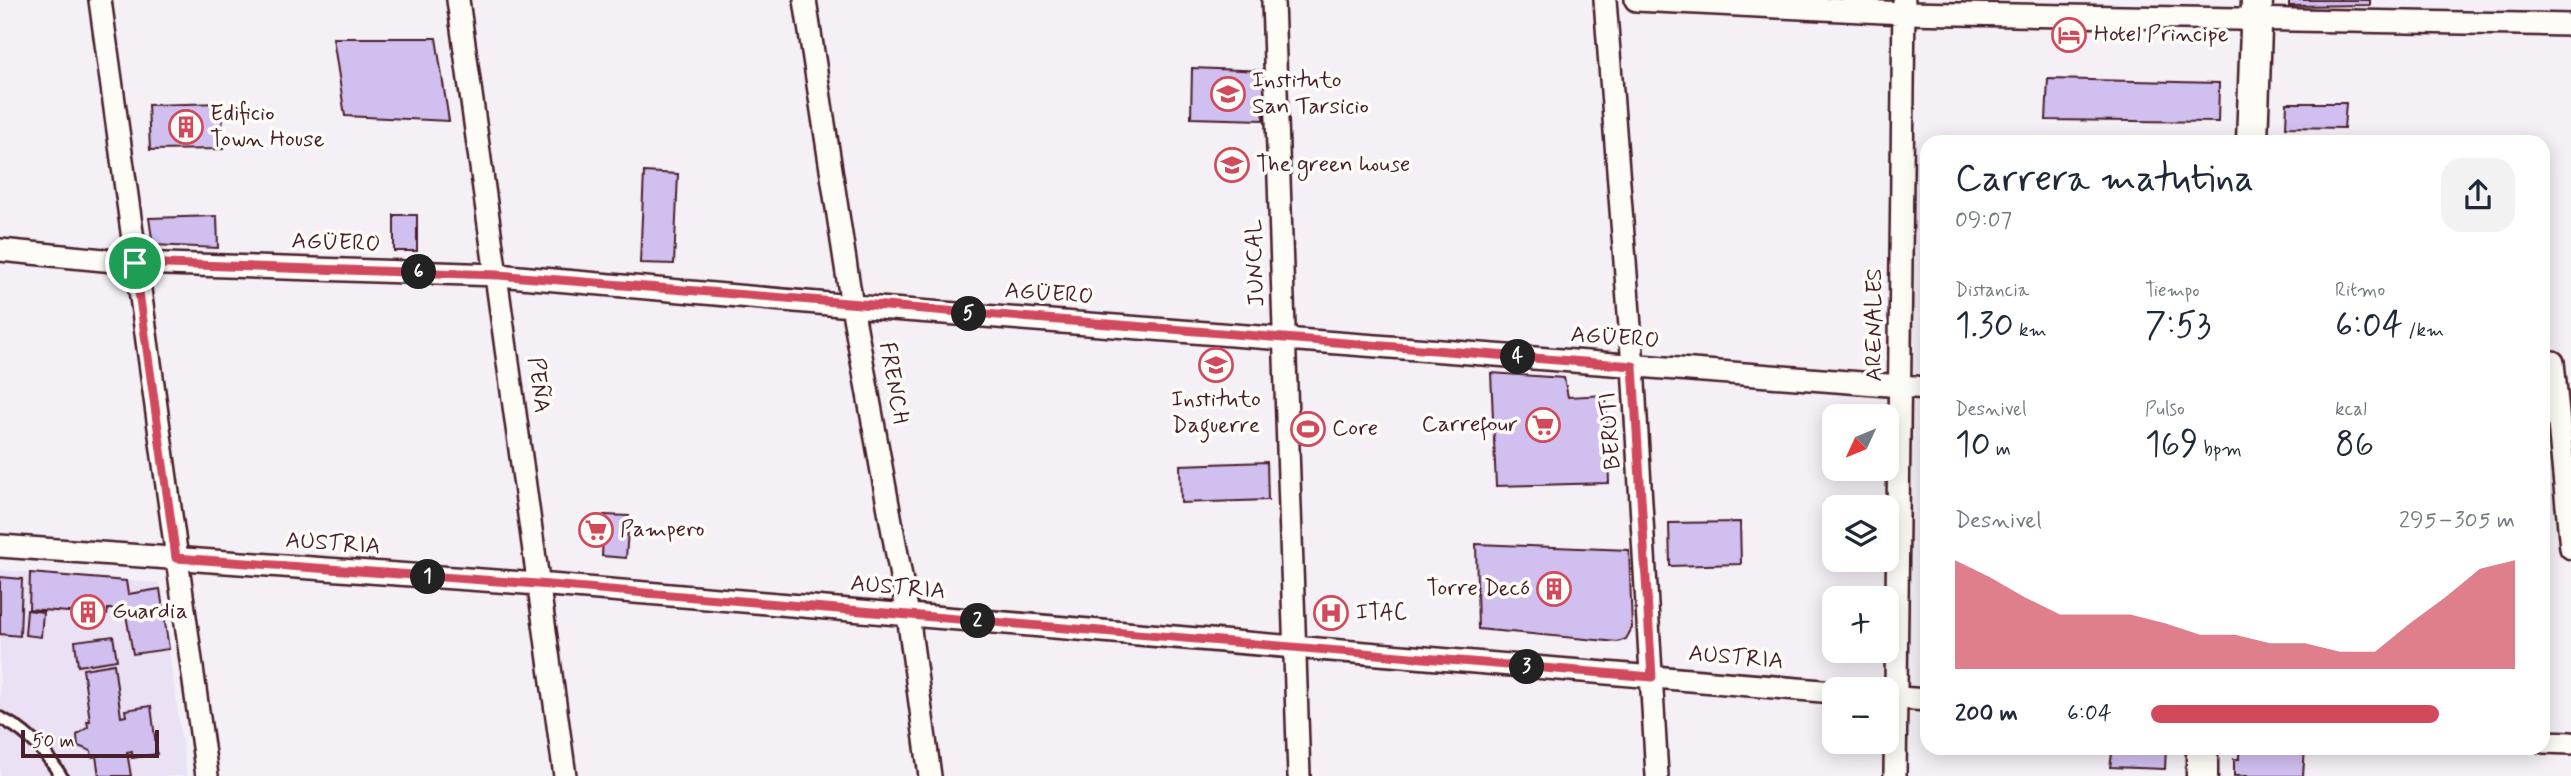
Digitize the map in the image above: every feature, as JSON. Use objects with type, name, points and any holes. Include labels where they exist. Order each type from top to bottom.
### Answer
[{"type":"main road","points":[[2252,135],[2256,11]]},
{"type":"main road","points":[[2202,755],[2202,776]]},
{"type":"street","points":[[100,0],[207,776]]},
{"type":"street","name":"PEÑA","points":[[458,0],[565,776]]},
{"type":"street","name":"FRENCH","points":[[805,0],[852,306],[908,615],[925,776]]},
{"type":"street","name":"JUNCAL","points":[[1273,0],[1300,776]]},
{"type":"street","name":"BERUTI","points":[[1605,0],[1633,366],[1657,776]]},
{"type":"street","points":[[1636,0],[2256,11],[2571,26]]},
{"type":"street","name":"ARENALES","points":[[1892,677],[1901,386],[1904,6]]},
{"type":"street","name":"AGÜERO","points":[[0,250],[135,263],[498,275],[852,306],[1920,387]]},
{"type":"street","points":[[2556,361],[2571,548]]},
{"type":"street","name":"AUSTRIA","points":[[0,546],[538,584],[1822,691]]},
{"type":"street","points":[[1899,698],[1920,699]]},
{"type":"street","points":[[2550,742],[2571,743]]},
{"type":"street","name":"ARENALES","points":[[1894,754],[1895,776]]},
{"type":"lane","points":[[0,718],[22,731],[61,776]]},
{"type":"shaded area","points":[[0,570],[159,583],[187,776],[0,776]]},
{"type":"building","points":[[2289,0],[2370,0],[2370,5],[2289,6]]},
{"type":"building","points":[[333,38],[436,38],[449,121],[345,116]]},
{"type":"building","name":"Instituto San Tarsicio","points":[[1192,68],[1265,71],[1263,120],[1191,118]]},
{"type":"building","points":[[2048,79],[2219,83],[2218,122],[2046,120]]},
{"type":"building","name":"Edificio Town House","points":[[222,103],[223,149],[150,150],[148,105]]},
{"type":"building","points":[[2287,103],[2346,103],[2344,128],[2286,127]]},
{"type":"building","points":[[644,172],[678,174],[674,264],[640,263]]},
{"type":"building","points":[[394,215],[417,215],[417,251],[394,251]]},
{"type":"building","points":[[217,216],[218,248],[153,245],[149,218]]},
{"type":"building","points":[[1491,373],[1564,378],[1568,397],[1606,395],[1609,483],[1496,486]]},
{"type":"building","points":[[1267,462],[1268,500],[1181,503],[1180,465]]},
{"type":"building","points":[[604,515],[629,516],[626,558],[602,556]]},
{"type":"building","points":[[1740,522],[1741,564],[1670,566],[1669,523]]},
{"type":"building","name":"Torre Decó","points":[[1476,544],[1629,550],[1632,628],[1626,639],[1618,642],[1478,629]]},
{"type":"building","name":"Guardia","points":[[30,573],[126,581],[128,594],[160,589],[169,649],[133,654],[125,609],[108,609],[107,615],[29,609]]},
{"type":"building","points":[[0,577],[22,579],[20,636],[0,634]]},
{"type":"building","points":[[27,610],[43,612],[41,637],[25,635]]},
{"type":"building","points":[[113,636],[117,660],[78,666],[75,641]]},
{"type":"building","points":[[114,664],[121,717],[126,716],[125,710],[151,706],[157,754],[132,758],[132,751],[127,752],[131,776],[99,776],[96,756],[92,757],[91,751],[78,746],[77,735],[88,727],[87,721],[90,721],[83,669]]},
{"type":"building","points":[[2112,755],[2166,755],[2165,769],[2110,767]]},
{"type":"building","points":[[2239,755],[2304,755],[2303,776],[2234,776],[2234,759],[2239,759]]},
{"type":"place","name":"Hotel Principe","points":[[2069,35]]},
{"type":"place","name":"Instituto San Tarsicio","points":[[1228,94]]},
{"type":"place","name":"Edificio Town House","points":[[186,127]]},
{"type":"place","name":"The green house","points":[[1232,165]]},
{"type":"place","name":"Instituto Daguerre","points":[[1216,365]]},
{"type":"place","name":"Carrefour","points":[[1543,425]]},
{"type":"place","name":"Core","points":[[1308,429]]},
{"type":"place","name":"Pampero","points":[[596,530]]},
{"type":"place","name":"Torre Decó","points":[[1554,589]]},
{"type":"place","name":"Guardia","points":[[88,612]]},
{"type":"place","name":"ITAC","points":[[1331,613]]},
{"type":"route","points":[[135,263],[498,275],[852,306],[1633,366],[1652,677],[538,584],[176,558],[135,263]]}]
